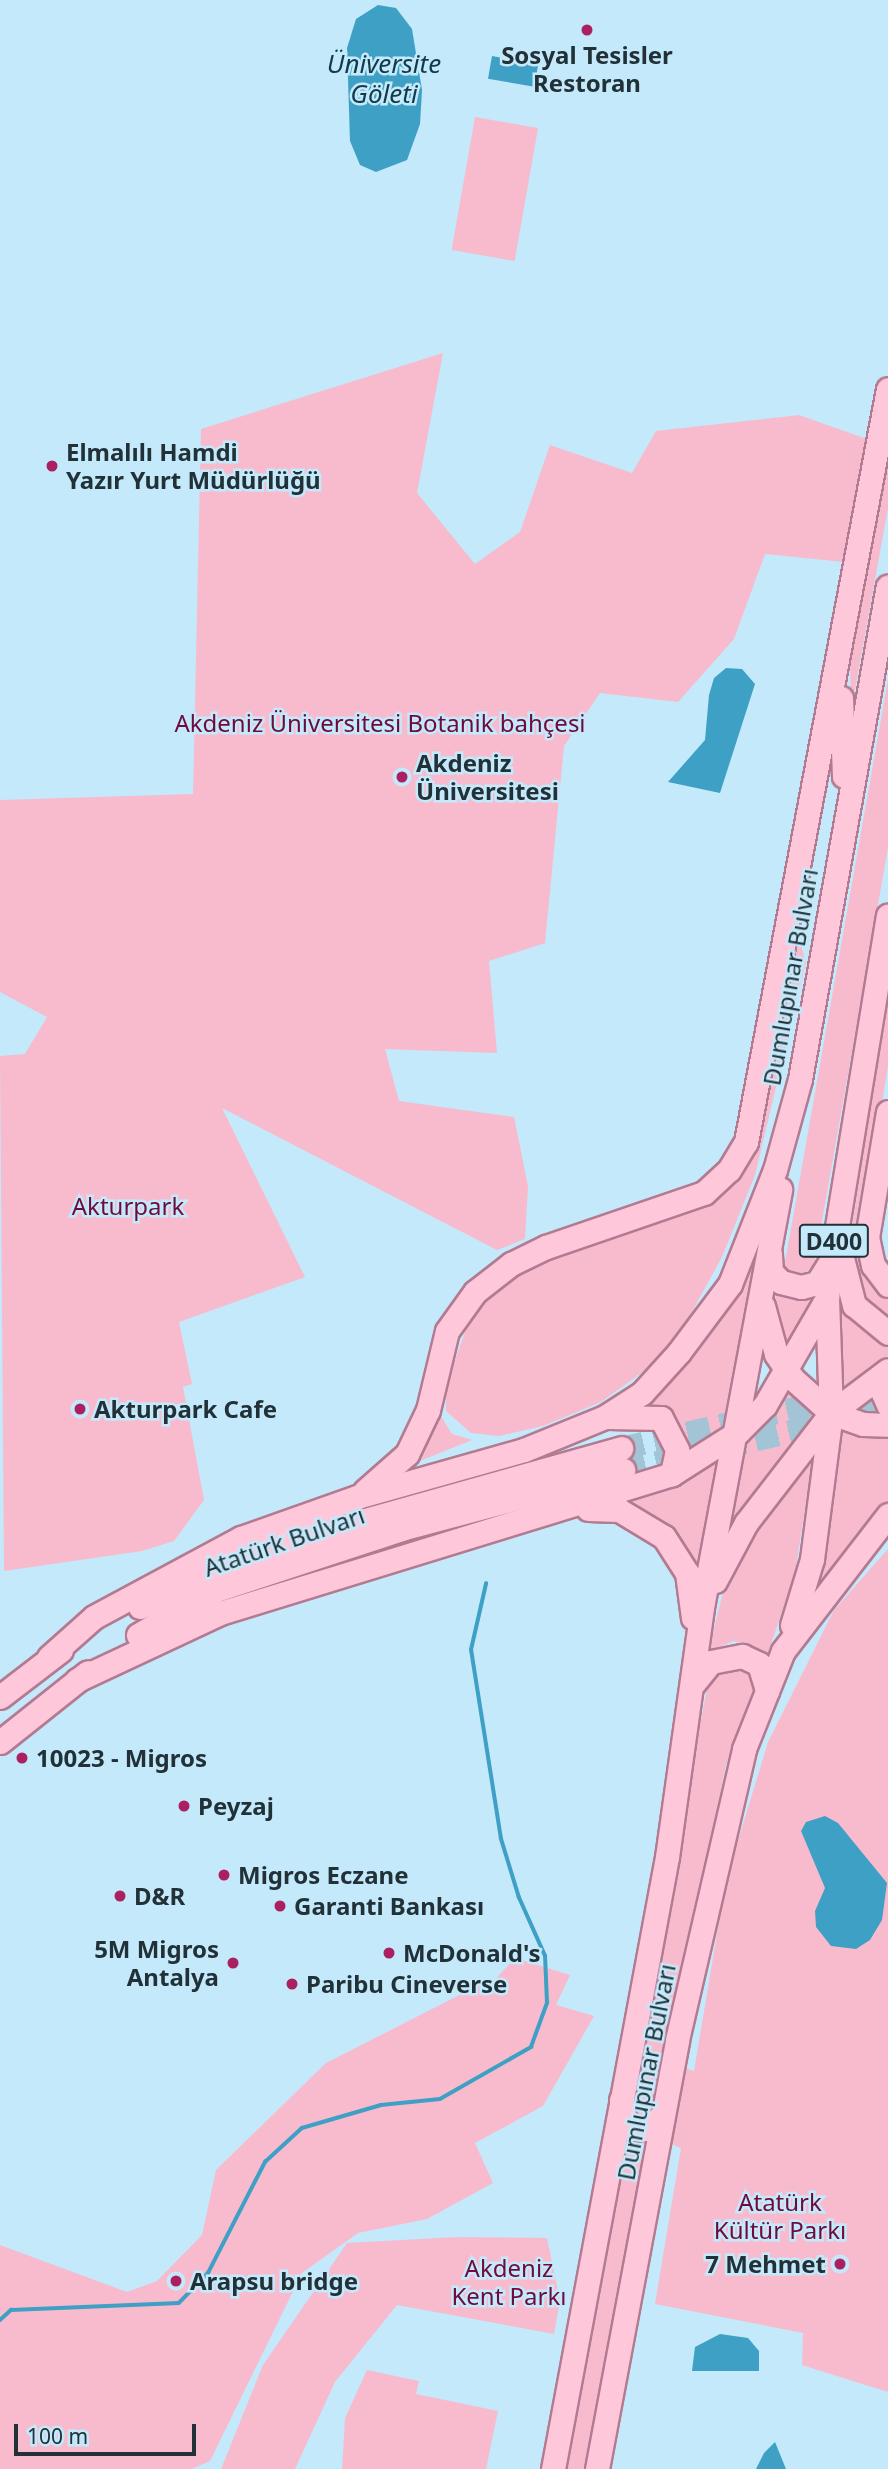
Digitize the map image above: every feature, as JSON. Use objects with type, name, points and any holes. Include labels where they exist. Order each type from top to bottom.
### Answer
[{"type":"main road","points":[[357,1497],[407,1454],[428,1410],[447,1331],[475,1292],[511,1264],[547,1247],[674,1207],[704,1193],[729,1170],[746,1142],[794,901],[888,389]]},
{"type":"main road","name":"Dumlupınar Bulvarı","points":[[605,1417],[642,1393],[679,1352],[730,1284],[775,1170],[800,1079],[888,587]]},
{"type":"main road","points":[[839,656],[845,818]]},
{"type":"main road","points":[[794,901],[818,968]]},
{"type":"main road","name":"D400","points":[[783,1651],[812,1559],[831,1412],[827,1298],[888,916]]},
{"type":"main road","points":[[693,1685],[703,1602],[738,1432],[800,1079]]},
{"type":"main road","points":[[888,1112],[867,1237],[873,1265],[888,1285]]},
{"type":"main road","points":[[844,1184],[841,1257],[848,1294],[861,1315],[888,1333]]},
{"type":"main road","points":[[770,1244],[771,1272],[781,1282],[801,1287],[817,1283],[828,1273],[832,1256]]},
{"type":"main road","points":[[761,1293],[768,1331],[787,1372],[831,1412],[863,1424],[888,1425]]},
{"type":"main road","points":[[77,1680],[220,1613],[672,1474],[738,1432],[787,1372],[827,1298]]},
{"type":"main road","points":[[703,1602],[747,1522],[831,1412],[888,1370]]},
{"type":"main road","points":[[888,1376],[883,1393],[888,1405]]},
{"type":"main road","points":[[49,1657],[94,1617],[173,1571],[241,1538],[357,1497],[524,1450],[605,1417],[661,1418],[677,1450],[672,1474]]},
{"type":"main road","name":"Atatürk Bulvarı","points":[[0,1697],[49,1657],[236,1562],[463,1489],[622,1459],[216,1590],[140,1633],[0,1742]]},
{"type":"main road","points":[[563,1508],[619,1510],[642,1520],[674,1550],[687,1573],[693,1615],[693,1685]]},
{"type":"main road","points":[[783,1651],[888,1516]]},
{"type":"main road","name":"Dumlupınar Bulvarı","points":[[597,2469],[663,2114],[725,1816],[783,1651]]},
{"type":"main road","points":[[693,1685],[712,1662],[742,1656],[759,1664],[767,1691]]},
{"type":"main road","name":"Dumlupınar Bulvarı","points":[[553,2469],[693,1685]]},
{"type":"main road","points":[[621,2100],[625,2121],[636,2129],[648,2129],[663,2114]]},
{"type":"green space","points":[[475,117],[538,128],[515,261],[452,250]]},
{"type":"green space","name":"Akdeniz Üniversitesi Botanik bahçesi","points":[[443,353],[417,493],[475,564],[520,532],[550,445],[632,473],[656,431],[799,415],[867,439],[844,562],[765,554],[734,639],[678,702],[600,693],[564,746],[545,943],[489,961],[497,1053],[385,1049],[399,1101],[514,1117],[528,1186],[525,1239],[497,1250],[222,1108],[305,1277],[179,1322],[192,1384],[183,1387],[204,1500],[174,1541],[142,1551],[4,1571],[0,1056],[25,1054],[47,1017],[0,992],[0,800],[193,794],[201,429]]},
{"type":"green space","points":[[888,451],[888,508],[851,712],[850,653]]},
{"type":"green space","points":[[888,680],[888,848],[814,1266],[800,1276],[784,1268]]},
{"type":"green space","points":[[799,940],[806,962],[755,1175],[722,1257],[688,1319],[651,1366],[601,1402],[543,1426],[499,1436],[471,1433],[446,1411],[446,1385],[474,1307],[505,1277],[548,1254],[695,1207],[756,1149]]},
{"type":"green space","points":[[888,988],[888,1066],[858,1250],[863,1267],[888,1295],[888,1323],[859,1298],[849,1248]]},
{"type":"green space","points":[[764,1218],[733,1417],[685,1459],[676,1417],[649,1405],[635,1407]]},
{"type":"green space","points":[[835,1261],[888,1339],[888,1356],[870,1366],[833,1403]]},
{"type":"green space","points":[[774,1285],[788,1296],[813,1292],[790,1350],[781,1341]]},
{"type":"green space","points":[[792,1386],[822,1411],[725,1547],[744,1439]]},
{"type":"green space","points":[[436,1408],[452,1434],[472,1440],[410,1465]]},
{"type":"green space","points":[[837,1424],[888,1433],[888,1508],[805,1608]]},
{"type":"green space","points":[[816,1439],[795,1573],[765,1662],[751,1645],[733,1641],[708,1653],[723,1592],[771,1499]]},
{"type":"green space","points":[[723,1452],[701,1584],[676,1536],[618,1506],[681,1483]]},
{"type":"green space","name":"Atatürk Kültür Parkı","points":[[888,1549],[888,2392],[802,2365],[803,2333],[655,2304],[681,2148],[671,2144],[681,2067],[694,2071],[726,1880],[768,1742],[834,1610]]},
{"type":"green space","points":[[722,1665],[743,1665],[753,1675],[754,1691],[726,1765],[654,2115],[636,2119],[630,2103],[708,1683]]},
{"type":"green space","points":[[515,1958],[570,1975],[556,2005],[594,2016],[543,2106],[475,2143],[493,2183],[427,2219],[358,2233],[302,2273],[210,2461],[192,2469],[0,2469],[0,2245],[127,2292],[157,2281],[202,2235],[216,2170],[326,2063],[483,1983],[490,1985]]},
{"type":"green space","points":[[622,2132],[653,2138],[589,2469],[564,2469]]},
{"type":"green space","name":"Akdeniz Kent Parkı","points":[[457,2237],[547,2238],[560,2301],[554,2334],[397,2305],[335,2382],[295,2469],[221,2469],[263,2365],[347,2243]]},
{"type":"green space","points":[[367,2370],[419,2381],[416,2394],[498,2411],[486,2469],[342,2469],[345,2418]]},
{"type":"water","name":"Üniversite Göleti","points":[[378,5],[396,8],[412,29],[422,90],[420,124],[407,160],[376,172],[360,165],[350,141],[347,48],[356,19]]},
{"type":"water","points":[[492,56],[538,64],[534,87],[488,79]]},
{"type":"water","points":[[726,668],[742,669],[755,684],[720,793],[668,782],[705,740],[709,695],[714,678]]},
{"type":"water","points":[[825,1816],[838,1823],[887,1883],[882,1920],[870,1940],[856,1949],[831,1946],[816,1927],[815,1911],[825,1888],[801,1831],[806,1822]]},
{"type":"water","points":[[720,2334],[748,2338],[759,2351],[759,2371],[692,2371],[695,2347]]},
{"type":"water","points":[[775,2442],[786,2469],[756,2469],[764,2453]]},
{"type":"waterway","points":[[0,2320],[11,2310],[179,2303],[208,2273],[265,2162],[302,2128],[381,2105],[440,2099],[531,2047],[547,2003],[545,1956],[519,1898],[501,1839],[471,1650],[486,1584]]},
{"type":"tunnel","points":[[621,1448],[834,1399]]},
{"type":"tunnel","points":[[623,1470],[888,1409]]},
{"type":"place","name":"Sosyal Tesisler Restoran","points":[[587,30]]},
{"type":"place","name":"Elmalılı Hamdi Yazır Yurt Müdürlüğü","points":[[52,466]]},
{"type":"place","name":"Akdeniz Üniversitesi","points":[[402,777]]},
{"type":"place","name":"Akturpark Cafe","points":[[80,1409]]},
{"type":"place","name":"10023 - Migros","points":[[22,1758]]},
{"type":"place","name":"Peyzaj","points":[[184,1806]]},
{"type":"place","name":"Migros Eczane","points":[[224,1875]]},
{"type":"place","name":"D&R","points":[[120,1896]]},
{"type":"place","name":"Garanti Bankası","points":[[280,1906]]},
{"type":"place","name":"McDonald's","points":[[389,1953]]},
{"type":"place","name":"5M Migros Antalya","points":[[233,1963]]},
{"type":"place","name":"Paribu Cineverse","points":[[292,1984]]},
{"type":"place","name":"7 Mehmet","points":[[840,2264]]},
{"type":"place","name":"Arapsu bridge","points":[[176,2281]]},
{"type":"park label","name":"Akturpark","points":[[128,1206]]}]
